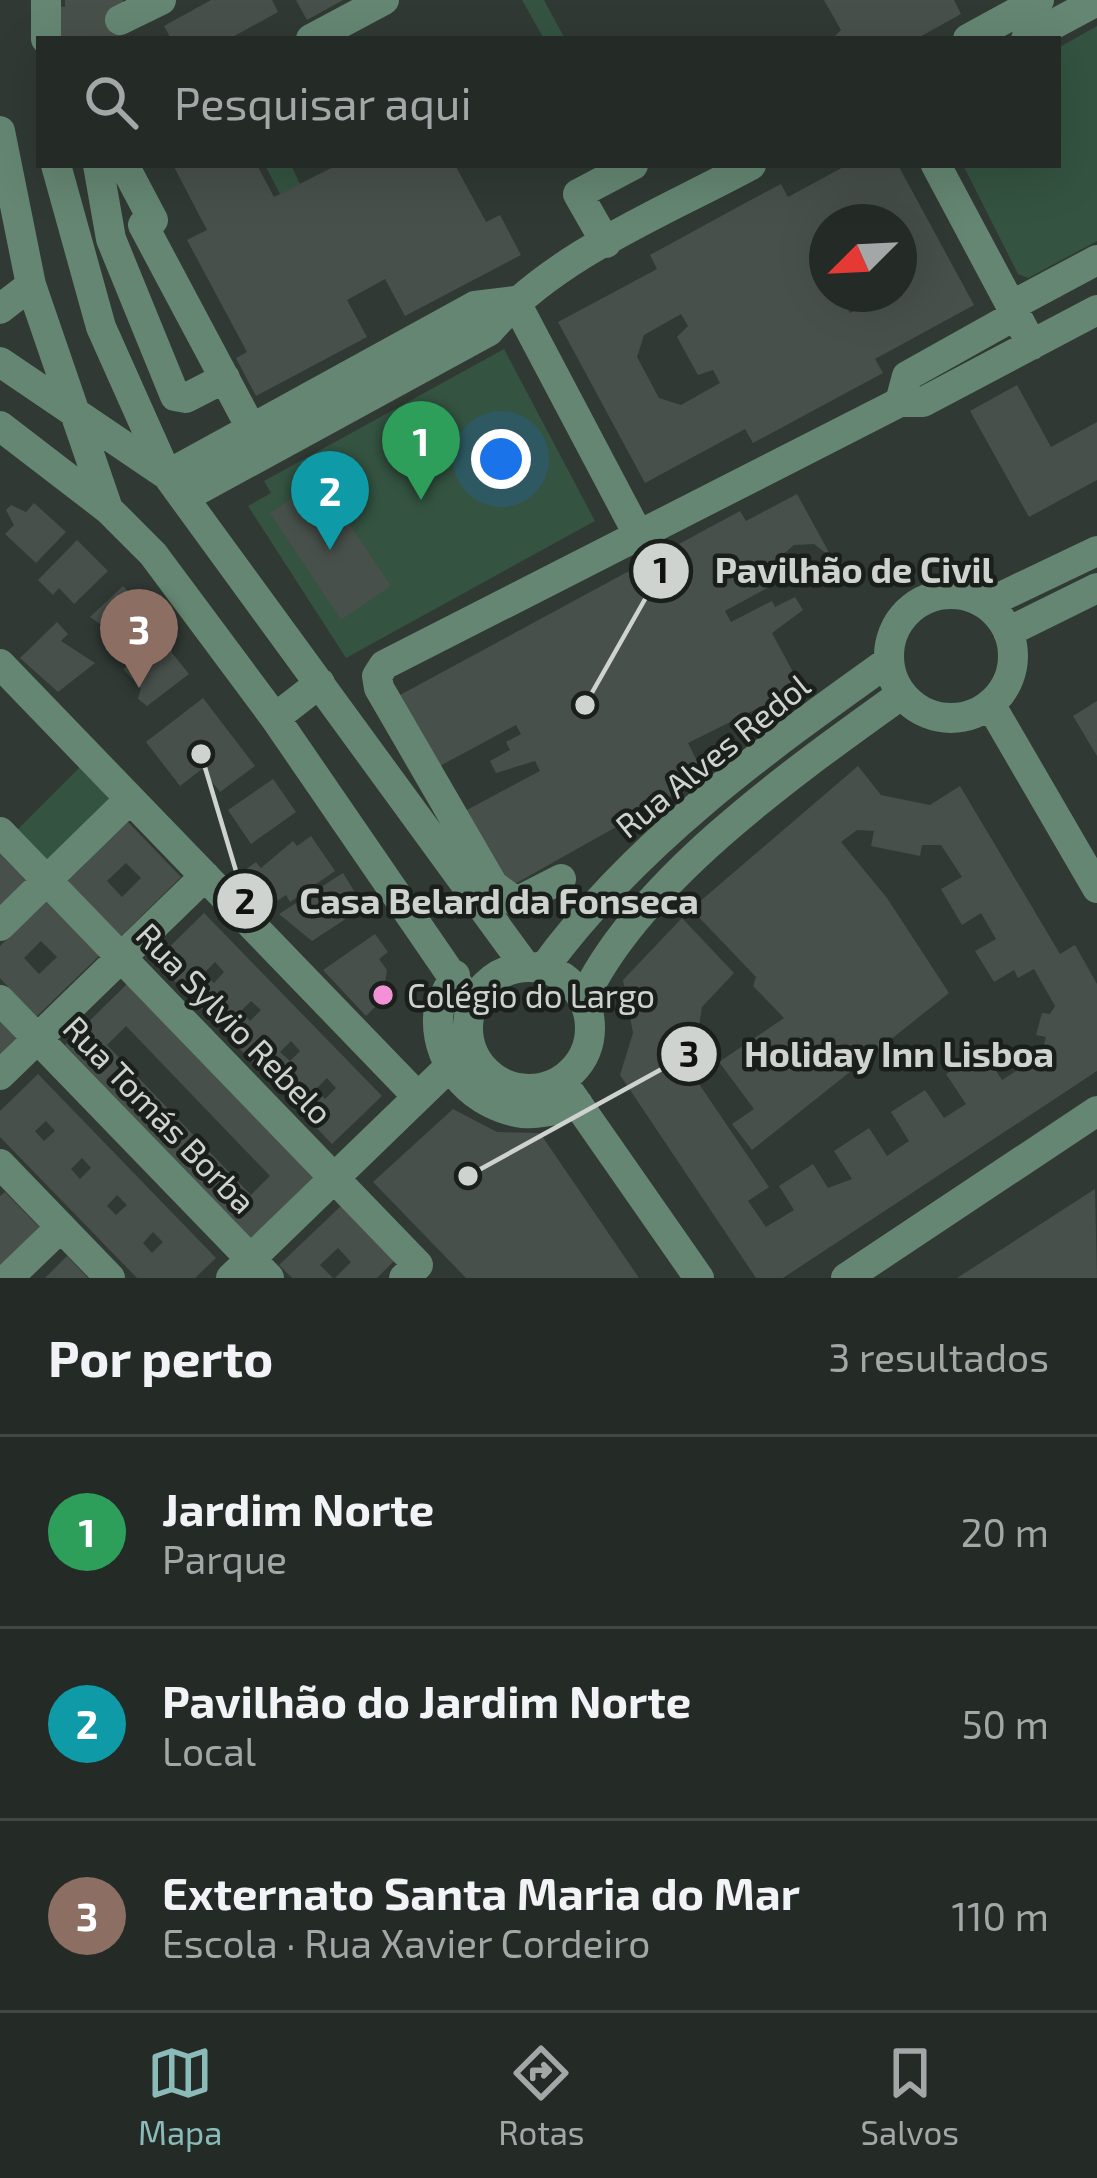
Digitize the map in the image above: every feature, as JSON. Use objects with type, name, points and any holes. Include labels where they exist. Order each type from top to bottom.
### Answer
[{"type":"street","points":[[46,0],[46,36]]},
{"type":"street","points":[[120,20],[161,0]]},
{"type":"street","points":[[316,36],[384,0]]},
{"type":"street","points":[[974,36],[1040,0]]},
{"type":"street","points":[[1032,36],[1097,1]]},
{"type":"street","points":[[0,130],[32,285],[108,508]]},
{"type":"street","points":[[57,168],[101,328],[176,486],[534,968],[573,986],[583,1000],[590,1035],[570,1092]]},
{"type":"street","points":[[99,168],[111,239],[175,396],[186,398],[225,378]]},
{"type":"street","points":[[126,168],[153,220],[143,226],[258,441]]},
{"type":"street","points":[[606,244],[578,194],[627,168]]},
{"type":"street","points":[[176,486],[258,441],[489,331],[515,301],[606,244],[746,168]]},
{"type":"street","points":[[938,168],[1032,344]]},
{"type":"street","points":[[900,402],[908,376],[1097,260]]},
{"type":"street","points":[[0,309],[32,285]]},
{"type":"street","points":[[515,301],[639,536]]},
{"type":"street","points":[[561,879],[516,902],[493,885],[377,676],[384,665],[900,402],[923,402],[1097,310]]},
{"type":"street","points":[[0,362],[176,486]]},
{"type":"street","points":[[0,426],[108,508],[153,554],[275,718],[472,1005]]},
{"type":"street","points":[[986,604],[1097,551]]},
{"type":"street","points":[[1008,632],[1097,589]]},
{"type":"street","points":[[952,594],[986,604],[1008,632],[1010,675],[990,704],[967,716],[940,717],[902,694],[889,661],[895,628],[919,603],[952,594]]},
{"type":"street","name":"Rua Alves Redol","points":[[534,968],[661,838],[889,661]]},
{"type":"street","points":[[0,664],[418,1097]]},
{"type":"street","points":[[275,718],[320,683]]},
{"type":"street","name":"Rua Alves Redol","points":[[583,1000],[602,961],[687,866],[780,785],[902,694]]},
{"type":"street","points":[[990,704],[1097,889]]},
{"type":"street","points":[[0,926],[130,799]]},
{"type":"street","name":"Rua Sylvio Rebelo","points":[[0,832],[334,1178],[411,1271]]},
{"type":"street","points":[[0,1075],[205,876]]},
{"type":"street","points":[[250,1272],[334,1178],[418,1097],[462,1062],[472,1005],[493,978],[534,968]]},
{"type":"street","points":[[455,975],[437,1013],[440,1046],[514,1088],[570,1092]]},
{"type":"street","name":"Rua Tomás Borba","points":[[0,1000],[250,1272]]},
{"type":"street","points":[[570,1092],[699,1278]]},
{"type":"street","points":[[846,1278],[1097,1111]]},
{"type":"street","points":[[0,1164],[110,1278]]},
{"type":"street","points":[[8,1278],[61,1227]]},
{"type":"green space","points":[[522,0],[544,0],[563,36],[542,36]]},
{"type":"green space","points":[[1097,26],[1097,241],[1028,278],[1018,274],[965,168],[1061,168],[1061,46]]},
{"type":"green space","points":[[267,168],[292,168],[300,184],[280,194]]},
{"type":"green space","points":[[504,349],[595,521],[346,658],[248,506],[271,493],[264,481]]},
{"type":"green space","points":[[80,767],[113,801],[47,866],[14,833]]},
{"type":"building","points":[[65,0],[123,0],[121,36],[66,36]]},
{"type":"building","points":[[211,0],[272,0],[278,12],[234,36],[169,36],[164,26]]},
{"type":"building","points":[[296,0],[343,0],[307,20]]},
{"type":"building","points":[[824,0],[954,0],[961,14],[921,36],[835,36],[841,30]]},
{"type":"building","points":[[175,168],[259,168],[274,197],[331,168],[457,168],[486,222],[500,215],[521,255],[405,316],[385,279],[347,300],[367,337],[256,396],[236,358],[247,352],[187,240],[207,230]]},
{"type":"building","points":[[841,168],[900,168],[974,305],[875,359],[883,373],[753,443],[745,429],[645,483],[558,322],[657,269],[650,255],[781,184],[788,197]],"holes":[[[681,314],[688,326],[677,337],[698,375],[713,370],[720,383],[681,405],[659,398],[637,357],[644,335]]]},
{"type":"building","points":[[1017,385],[1051,447],[1097,422],[1097,480],[1029,517],[970,411]]},
{"type":"building","points":[[320,480],[391,586],[341,620],[270,513]]},
{"type":"building","points":[[797,494],[832,558],[814,544],[794,545],[780,557],[778,582],[725,611],[731,622],[772,601],[775,607],[795,597],[803,610],[772,633],[801,687],[688,743],[705,777],[504,890],[463,812],[540,771],[535,761],[496,773],[490,761],[510,750],[506,742],[521,734],[516,725],[438,767],[400,695],[740,511],[746,521]]},
{"type":"building","points":[[34,503],[66,532],[36,563],[5,534],[14,525],[6,510],[11,505],[26,512]]},
{"type":"building","points":[[77,540],[108,571],[74,604],[59,588],[53,595],[38,580]]},
{"type":"building","points":[[123,586],[149,612],[121,639],[90,617]]},
{"type":"building","points":[[57,622],[68,634],[61,641],[95,663],[58,692],[20,658]]},
{"type":"building","points":[[171,636],[172,653],[189,674],[147,706],[138,699],[141,688],[123,669],[158,638]]},
{"type":"building","points":[[203,698],[255,766],[220,792],[202,769],[180,786],[146,742]]},
{"type":"building","points":[[1097,701],[1097,756],[1073,716]]},
{"type":"building","points":[[858,766],[881,795],[930,805],[960,786],[1060,954],[1075,945],[1097,984],[1097,1071],[783,1278],[756,1278],[620,1075],[633,1033],[623,980],[682,918],[734,973],[702,1007],[695,1050],[707,1053],[708,1070],[695,1078],[769,1187],[748,1201],[766,1227],[794,1210],[779,1186],[813,1164],[828,1188],[852,1179],[834,1151],[869,1128],[887,1156],[909,1141],[891,1112],[925,1090],[944,1118],[966,1104],[946,1074],[983,1050],[1002,1080],[1041,1055],[1046,1037],[1036,1035],[1042,1013],[1050,1014],[1055,1006],[1034,969],[1018,978],[1014,970],[994,982],[975,951],[996,939],[981,913],[962,925],[941,889],[962,877],[941,845],[922,845],[920,856],[871,846],[874,831],[857,830],[841,842],[887,898],[949,993],[752,1150],[732,1124],[754,1109],[719,1062],[784,1018],[753,986],[756,977],[691,909]]},
{"type":"building","points":[[273,779],[296,812],[251,844],[228,810]]},
{"type":"building","points":[[128,822],[181,877],[120,937],[67,882]],"holes":[[[126,863],[141,878],[122,897],[107,881]]]},
{"type":"building","points":[[311,836],[335,871],[290,902],[286,895],[277,901],[272,894],[259,903],[234,878],[256,862],[261,868],[293,841],[297,846]]},
{"type":"building","points":[[0,854],[27,882],[0,908]]},
{"type":"building","points":[[343,873],[364,907],[312,941],[279,914]]},
{"type":"building","points":[[47,900],[100,955],[36,1017],[0,978],[0,946]],"holes":[[[41,941],[57,957],[39,974],[24,958]]]},
{"type":"building","points":[[204,913],[382,1096],[332,1144],[155,961]],"holes":[[[215,962],[224,972],[214,983],[204,973]],[[251,1001],[261,1010],[250,1021],[241,1011]],[[291,1041],[300,1051],[290,1061],[280,1052]],[[327,1078],[336,1088],[325,1099],[316,1089]]]},
{"type":"building","points":[[375,934],[388,952],[379,959],[387,970],[385,982],[376,991],[383,999],[366,1016],[323,970]]},
{"type":"building","points":[[127,984],[314,1179],[251,1239],[65,1045]],"holes":[[[126,1026],[270,1176],[251,1195],[107,1045]]]},
{"type":"building","points":[[0,1021],[16,1038],[0,1054]]},
{"type":"building","points":[[38,1074],[216,1258],[195,1278],[137,1278],[0,1137],[0,1111]],"holes":[[[46,1121],[55,1131],[44,1141],[35,1131]],[[82,1158],[91,1168],[80,1179],[71,1169]],[[117,1195],[127,1205],[116,1215],[107,1206]],[[153,1232],[163,1242],[152,1253],[143,1243]]]},
{"type":"building","points":[[453,1109],[497,1132],[540,1133],[639,1278],[466,1278],[373,1182]]},
{"type":"building","points":[[1095,1189],[1097,1278],[957,1278]]},
{"type":"building","points":[[5,1192],[40,1228],[0,1267],[0,1196]]},
{"type":"building","points":[[342,1205],[395,1260],[377,1278],[335,1278],[351,1262],[338,1248],[320,1265],[333,1278],[292,1278],[279,1265]]},
{"type":"building","points":[[67,1256],[88,1278],[45,1278]]},
{"type":"tunnel","points":[[46,22],[120,20]]},
{"type":"place","name":"Jardim Norte","points":[[421,500]]},
{"type":"place","name":"Pavilhão do Jardim Norte","points":[[330,550]]},
{"type":"place","name":"Externato Santa Maria do Mar","points":[[139,688]]},
{"type":"place","name":"Pavilhão de Civil","points":[[585,705]]},
{"type":"place","name":"Casa Belard da Fonseca","points":[[201,754]]},
{"type":"place","name":"Colégio do Largo","points":[[383,995]]},
{"type":"place","name":"Holiday Inn Lisboa","points":[[468,1176]]}]
